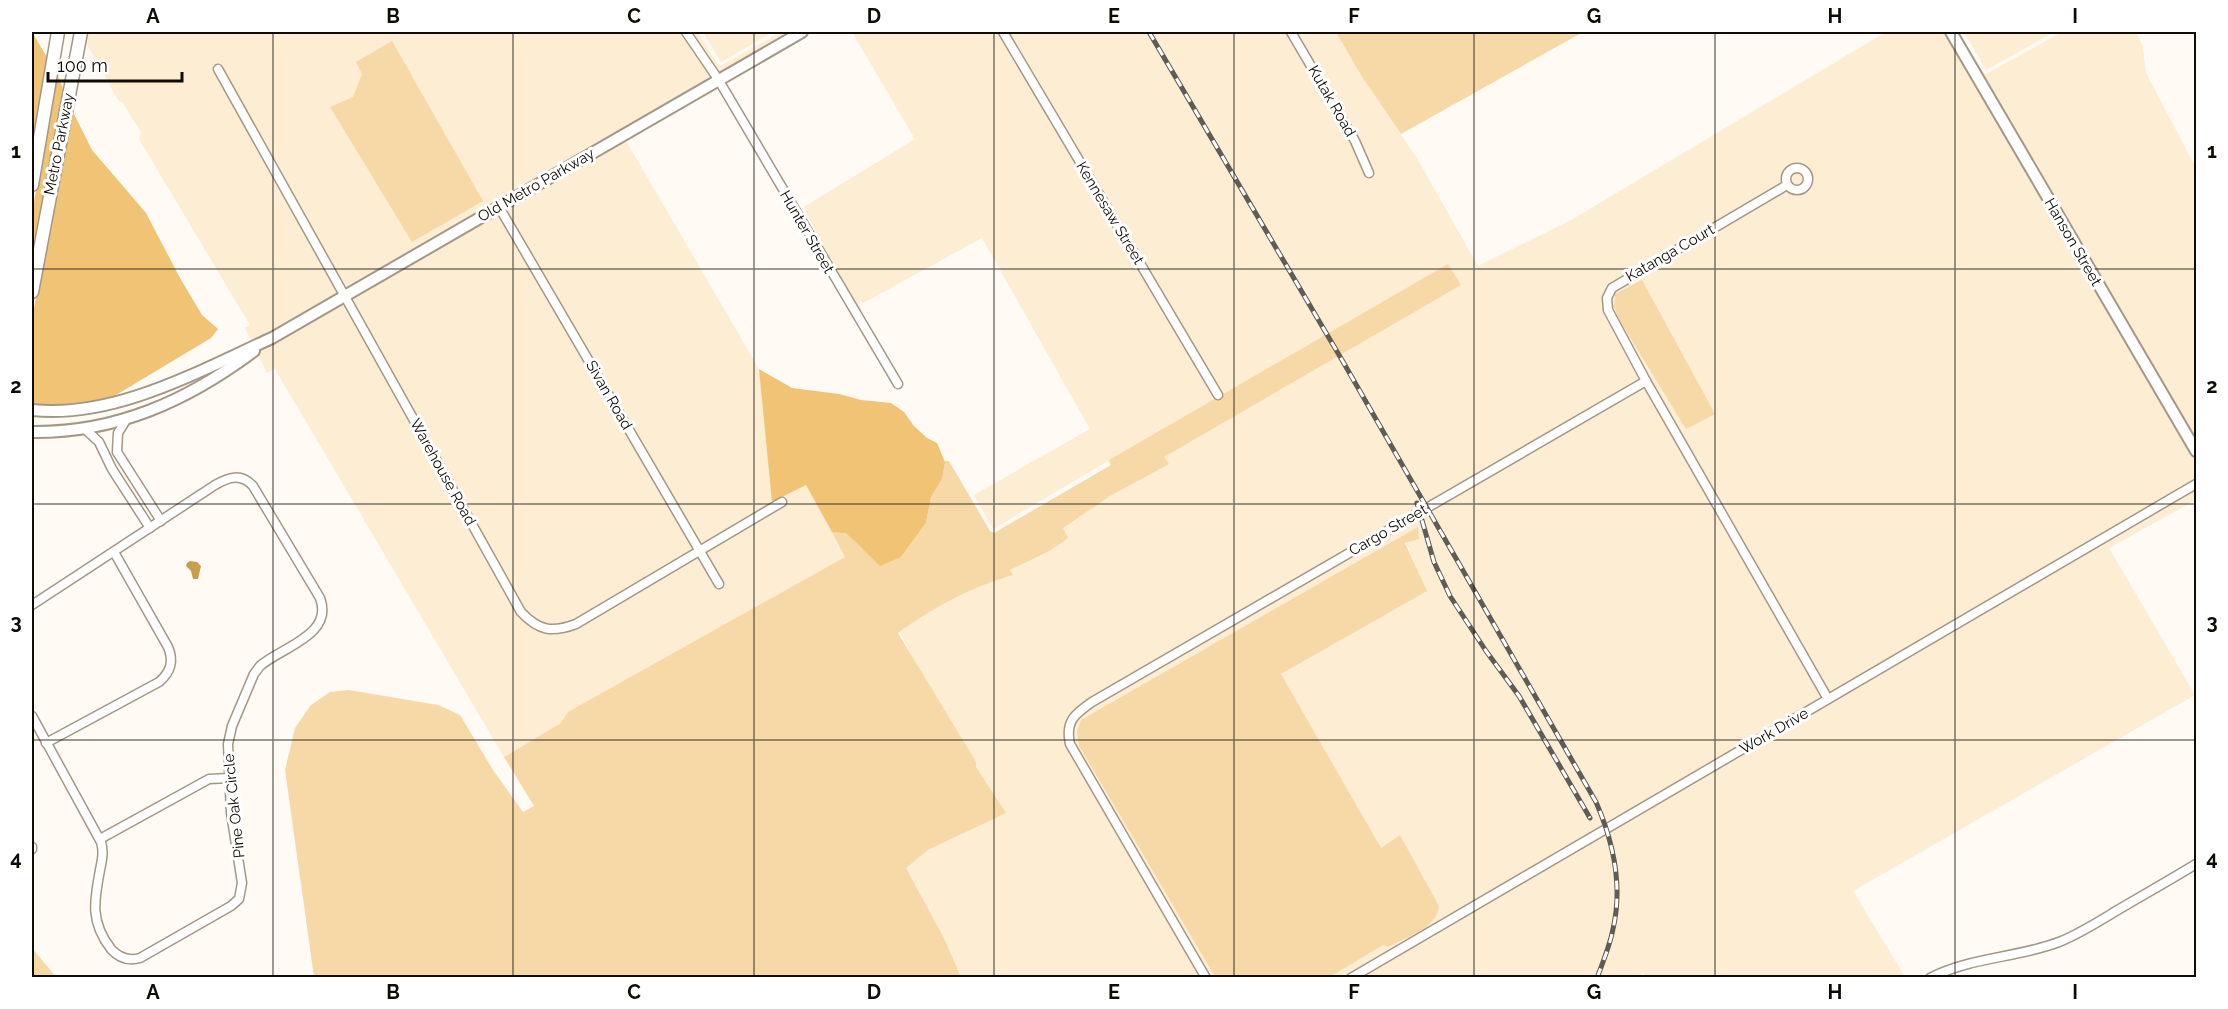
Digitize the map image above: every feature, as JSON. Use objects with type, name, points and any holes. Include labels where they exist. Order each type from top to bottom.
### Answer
[{"type":"main road","name":"Metro Parkway","points":[[32,185],[58,32]]},
{"type":"main road","name":"Metro Parkway","points":[[32,292],[81,32]]},
{"type":"street","name":"Hunter Street","points":[[686,32],[718,79],[898,384]]},
{"type":"street","name":"Old Metro Parkway","points":[[32,410],[63,411],[101,405],[151,391],[272,338],[801,32]]},
{"type":"street","name":"Kennesaw Street","points":[[1003,32],[1218,395]]},
{"type":"street","name":"Kutak Road","points":[[1291,32],[1355,141],[1368,173]]},
{"type":"street","name":"Hanson Street","points":[[1951,32],[2196,451]]},
{"type":"street","name":"Warehouse Road","points":[[218,69],[516,603],[531,622],[542,628],[554,630],[576,624],[782,502]]},
{"type":"street","name":"Katanga Court","points":[[1646,381],[1608,310],[1607,298],[1612,288],[1788,185]]},
{"type":"street","name":"Sivan Road","points":[[499,207],[719,584]]},
{"type":"street","name":"Old Metro Parkway","points":[[32,432],[86,429],[126,420],[179,399],[239,362],[272,338]]},
{"type":"street","points":[[179,399],[196,384],[200,376],[198,372]]},
{"type":"street","points":[[1646,381],[1828,699]]},
{"type":"street","name":"Cargo Street","points":[[1206,978],[1070,744],[1068,734],[1070,723],[1079,711],[1092,702],[1646,381]]},
{"type":"street","points":[[126,420],[118,433],[117,452],[161,521]]},
{"type":"street","points":[[86,429],[99,442],[106,458],[150,528]]},
{"type":"street","points":[[106,458],[117,452]]},
{"type":"street","name":"Pine Oak Circle","points":[[32,605],[226,478],[244,478],[253,486],[322,603],[323,616],[318,627],[267,660],[254,674],[230,734],[227,757],[232,826],[242,883],[239,899],[231,906],[140,958],[127,959],[114,953],[96,919],[94,904],[103,858],[100,839],[32,716]]},
{"type":"street","name":"Work Drive","points":[[1351,978],[2196,484]]},
{"type":"street","points":[[134,503],[145,496]]},
{"type":"street","points":[[46,743],[159,682],[170,669],[172,659],[168,647],[114,552]]},
{"type":"street","points":[[100,839],[204,782],[215,777],[229,778]]},
{"type":"street","points":[[1930,978],[1947,969],[1970,962],[2035,950],[2059,942],[2196,864]]},
{"type":"shaded area","points":[[32,32],[48,59],[32,155]]},
{"type":"shaded area","points":[[88,32],[698,32],[720,66],[781,32],[792,32],[614,134],[619,142],[625,139],[759,369],[849,552],[845,557],[565,717],[561,723],[504,757],[275,369],[267,373],[258,354],[272,343],[252,342],[245,328],[250,325],[139,139],[141,132],[123,103],[118,100],[84,39]]},
{"type":"shaded area","points":[[703,32],[773,32],[721,62]]},
{"type":"shaded area","points":[[852,32],[1336,32],[1362,77],[1418,160],[1478,266],[1573,219],[1886,32],[1945,32],[2196,461],[2196,500],[2109,548],[2195,695],[1853,891],[1905,977],[1646,978],[1643,973],[1636,978],[1330,977],[1383,945],[1381,849],[1281,674],[1426,591],[1404,538],[1079,746],[1215,977],[961,977],[944,938],[906,868],[928,850],[963,834],[912,656],[896,625],[1123,488],[1108,461],[993,529],[974,495],[1090,429],[982,238],[863,303],[861,300],[859,304],[862,310],[855,314],[804,207],[915,139]]},
{"type":"shaded area","points":[[1336,32],[1583,32],[1401,134],[1362,77]]},
{"type":"shaded area","points":[[1957,32],[1986,74],[2062,32],[2136,32],[2143,47],[2146,73],[2196,168],[2196,441]]},
{"type":"shaded area","points":[[1964,32],[2054,32],[1986,70]]},
{"type":"shaded area","points":[[392,41],[483,201],[412,242],[330,107],[353,97],[362,74],[356,62]]},
{"type":"shaded area","points":[[56,71],[64,91],[32,265],[32,214]]},
{"type":"shaded area","points":[[71,108],[92,150],[146,213],[202,315],[218,329],[211,338],[111,398],[63,406],[32,405],[32,319]]},
{"type":"shaded area","points":[[1448,264],[1461,285],[1164,457],[1169,464],[1110,496],[1063,528],[1068,538],[1051,550],[1010,570],[1013,575],[983,585],[953,599],[898,633],[976,762],[976,767],[1006,813],[928,850],[906,868],[944,938],[961,977],[314,977],[285,770],[295,728],[311,705],[330,692],[349,690],[438,705],[460,715],[493,770],[523,812],[534,806],[504,757],[561,723],[568,712],[845,557],[832,532],[846,532],[862,549],[901,557],[926,523],[931,497],[942,479],[945,461],[949,461],[990,531],[994,533],[1111,465],[1109,460]]},
{"type":"shaded area","points":[[1642,280],[1715,414],[1686,429],[1620,321],[1614,307],[1615,294]]},
{"type":"shaded area","points":[[759,369],[792,388],[891,403],[904,412],[927,438],[937,443],[945,462],[942,479],[931,497],[926,523],[901,557],[880,566],[846,533],[832,532],[806,485],[772,502]]},
{"type":"shaded area","points":[[1418,527],[1419,539],[1405,543],[1427,591],[1281,674],[1381,848],[1400,835],[1439,906],[1437,914],[1433,921],[1420,931],[1388,947],[1383,945],[1330,977],[1215,977],[1079,746],[1077,731],[1081,720]]},
{"type":"shaded area","points":[[190,561],[197,562],[201,566],[198,579],[193,579],[191,571],[186,566]]},
{"type":"shaded area","points":[[32,948],[56,977],[32,977]]},
{"type":"railway","points":[[1149,32],[1342,360],[1596,802],[1615,864],[1617,896],[1612,935],[1597,978]]},
{"type":"railway","points":[[1417,503],[1434,562],[1450,596],[1519,696],[1590,818]]}]
